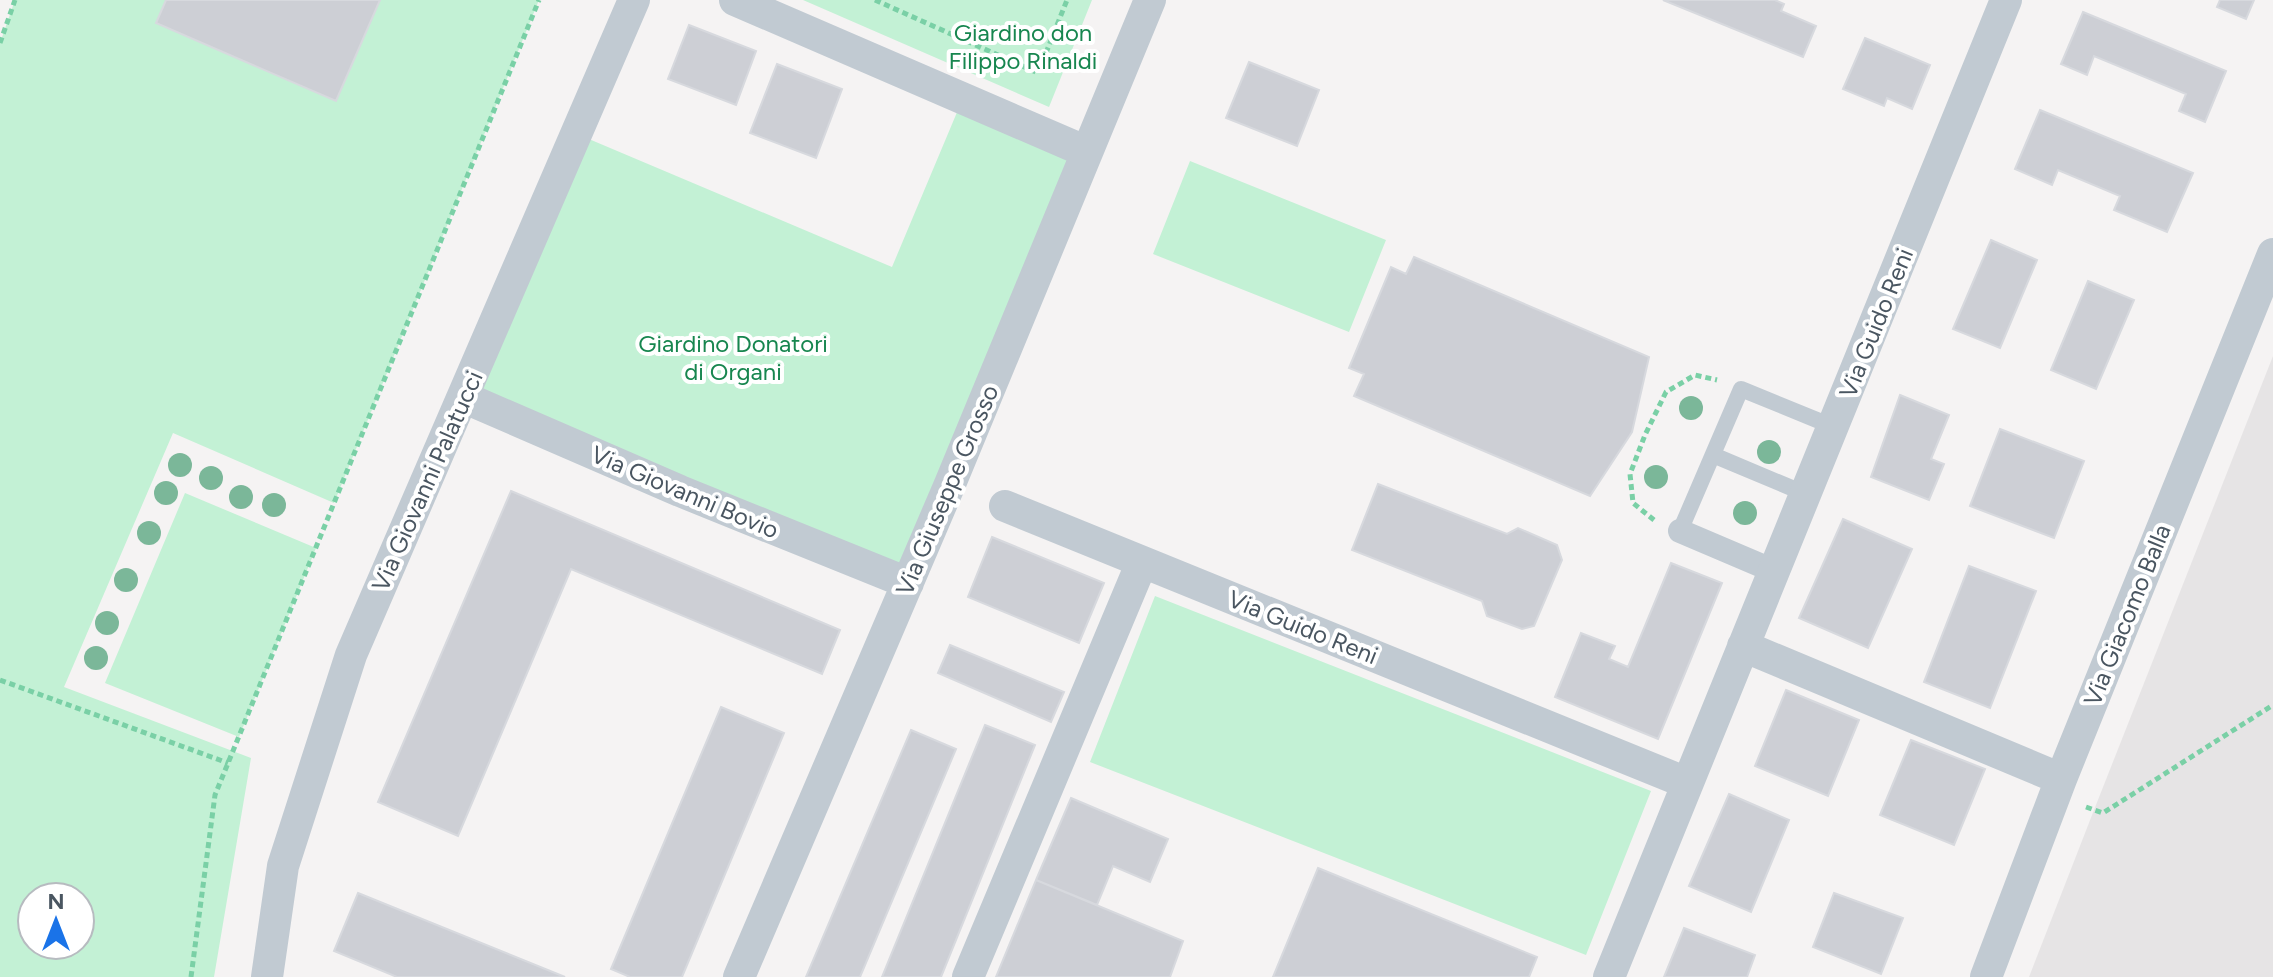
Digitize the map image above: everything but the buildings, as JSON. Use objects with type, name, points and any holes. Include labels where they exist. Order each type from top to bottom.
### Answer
[{"type":"street","name":"Via Giovanni Palatucci","points":[[267,977],[283,866],[351,655],[634,0]]},
{"type":"street","points":[[735,0],[1087,152]]},
{"type":"street","name":"Via Giuseppe Grosso","points":[[739,977],[908,583],[1150,0]]},
{"type":"street","name":"Via Guido Reni","points":[[1609,977],[2006,0]]},
{"type":"street","name":"Via Giacomo Balla","points":[[1986,977],[2069,791],[2273,254]]},
{"type":"street","name":"Via Giovanni Bovio","points":[[463,397],[680,491],[908,583]]},
{"type":"street","name":"Via Guido Reni","points":[[1005,506],[1687,783]]},
{"type":"street","points":[[1680,531],[1774,571]]},
{"type":"street","points":[[968,977],[1142,562]]},
{"type":"street","points":[[1743,646],[2069,791]]},
{"type":"lane","points":[[1680,531],[1741,389],[1834,427]]},
{"type":"lane","points":[[1713,455],[1806,494]]},
{"type":"path","points":[[0,43],[15,0]]},
{"type":"path","points":[[191,977],[215,795],[539,0]]},
{"type":"path","points":[[875,0],[1038,73],[1067,0]]},
{"type":"path","points":[[1680,531],[1650,519],[1633,503],[1630,474],[1645,435],[1666,392],[1695,375],[1741,389]]},
{"type":"path","points":[[0,680],[228,763]]},
{"type":"path","points":[[2069,791],[2103,813],[2273,705]]},
{"type":"shaded area","points":[[2273,356],[2273,977],[2029,977],[2094,810]]},
{"type":"green space","points":[[15,0],[539,0],[334,503],[173,433],[64,687],[251,758],[214,977],[0,977],[0,43]]},
{"type":"green space","name":"Giardino don Filippo Rinaldi","points":[[803,0],[1092,0],[1049,107]]},
{"type":"green space","name":"Giardino Donatori di Organi","points":[[963,98],[1087,152],[910,584],[465,398],[577,134],[892,267]]},
{"type":"green space","points":[[1190,161],[1386,240],[1349,332],[1153,254]]},
{"type":"green space","points":[[185,493],[316,548],[239,737],[105,683]]},
{"type":"green space","points":[[1155,596],[1651,791],[1586,955],[1090,762]]}]
